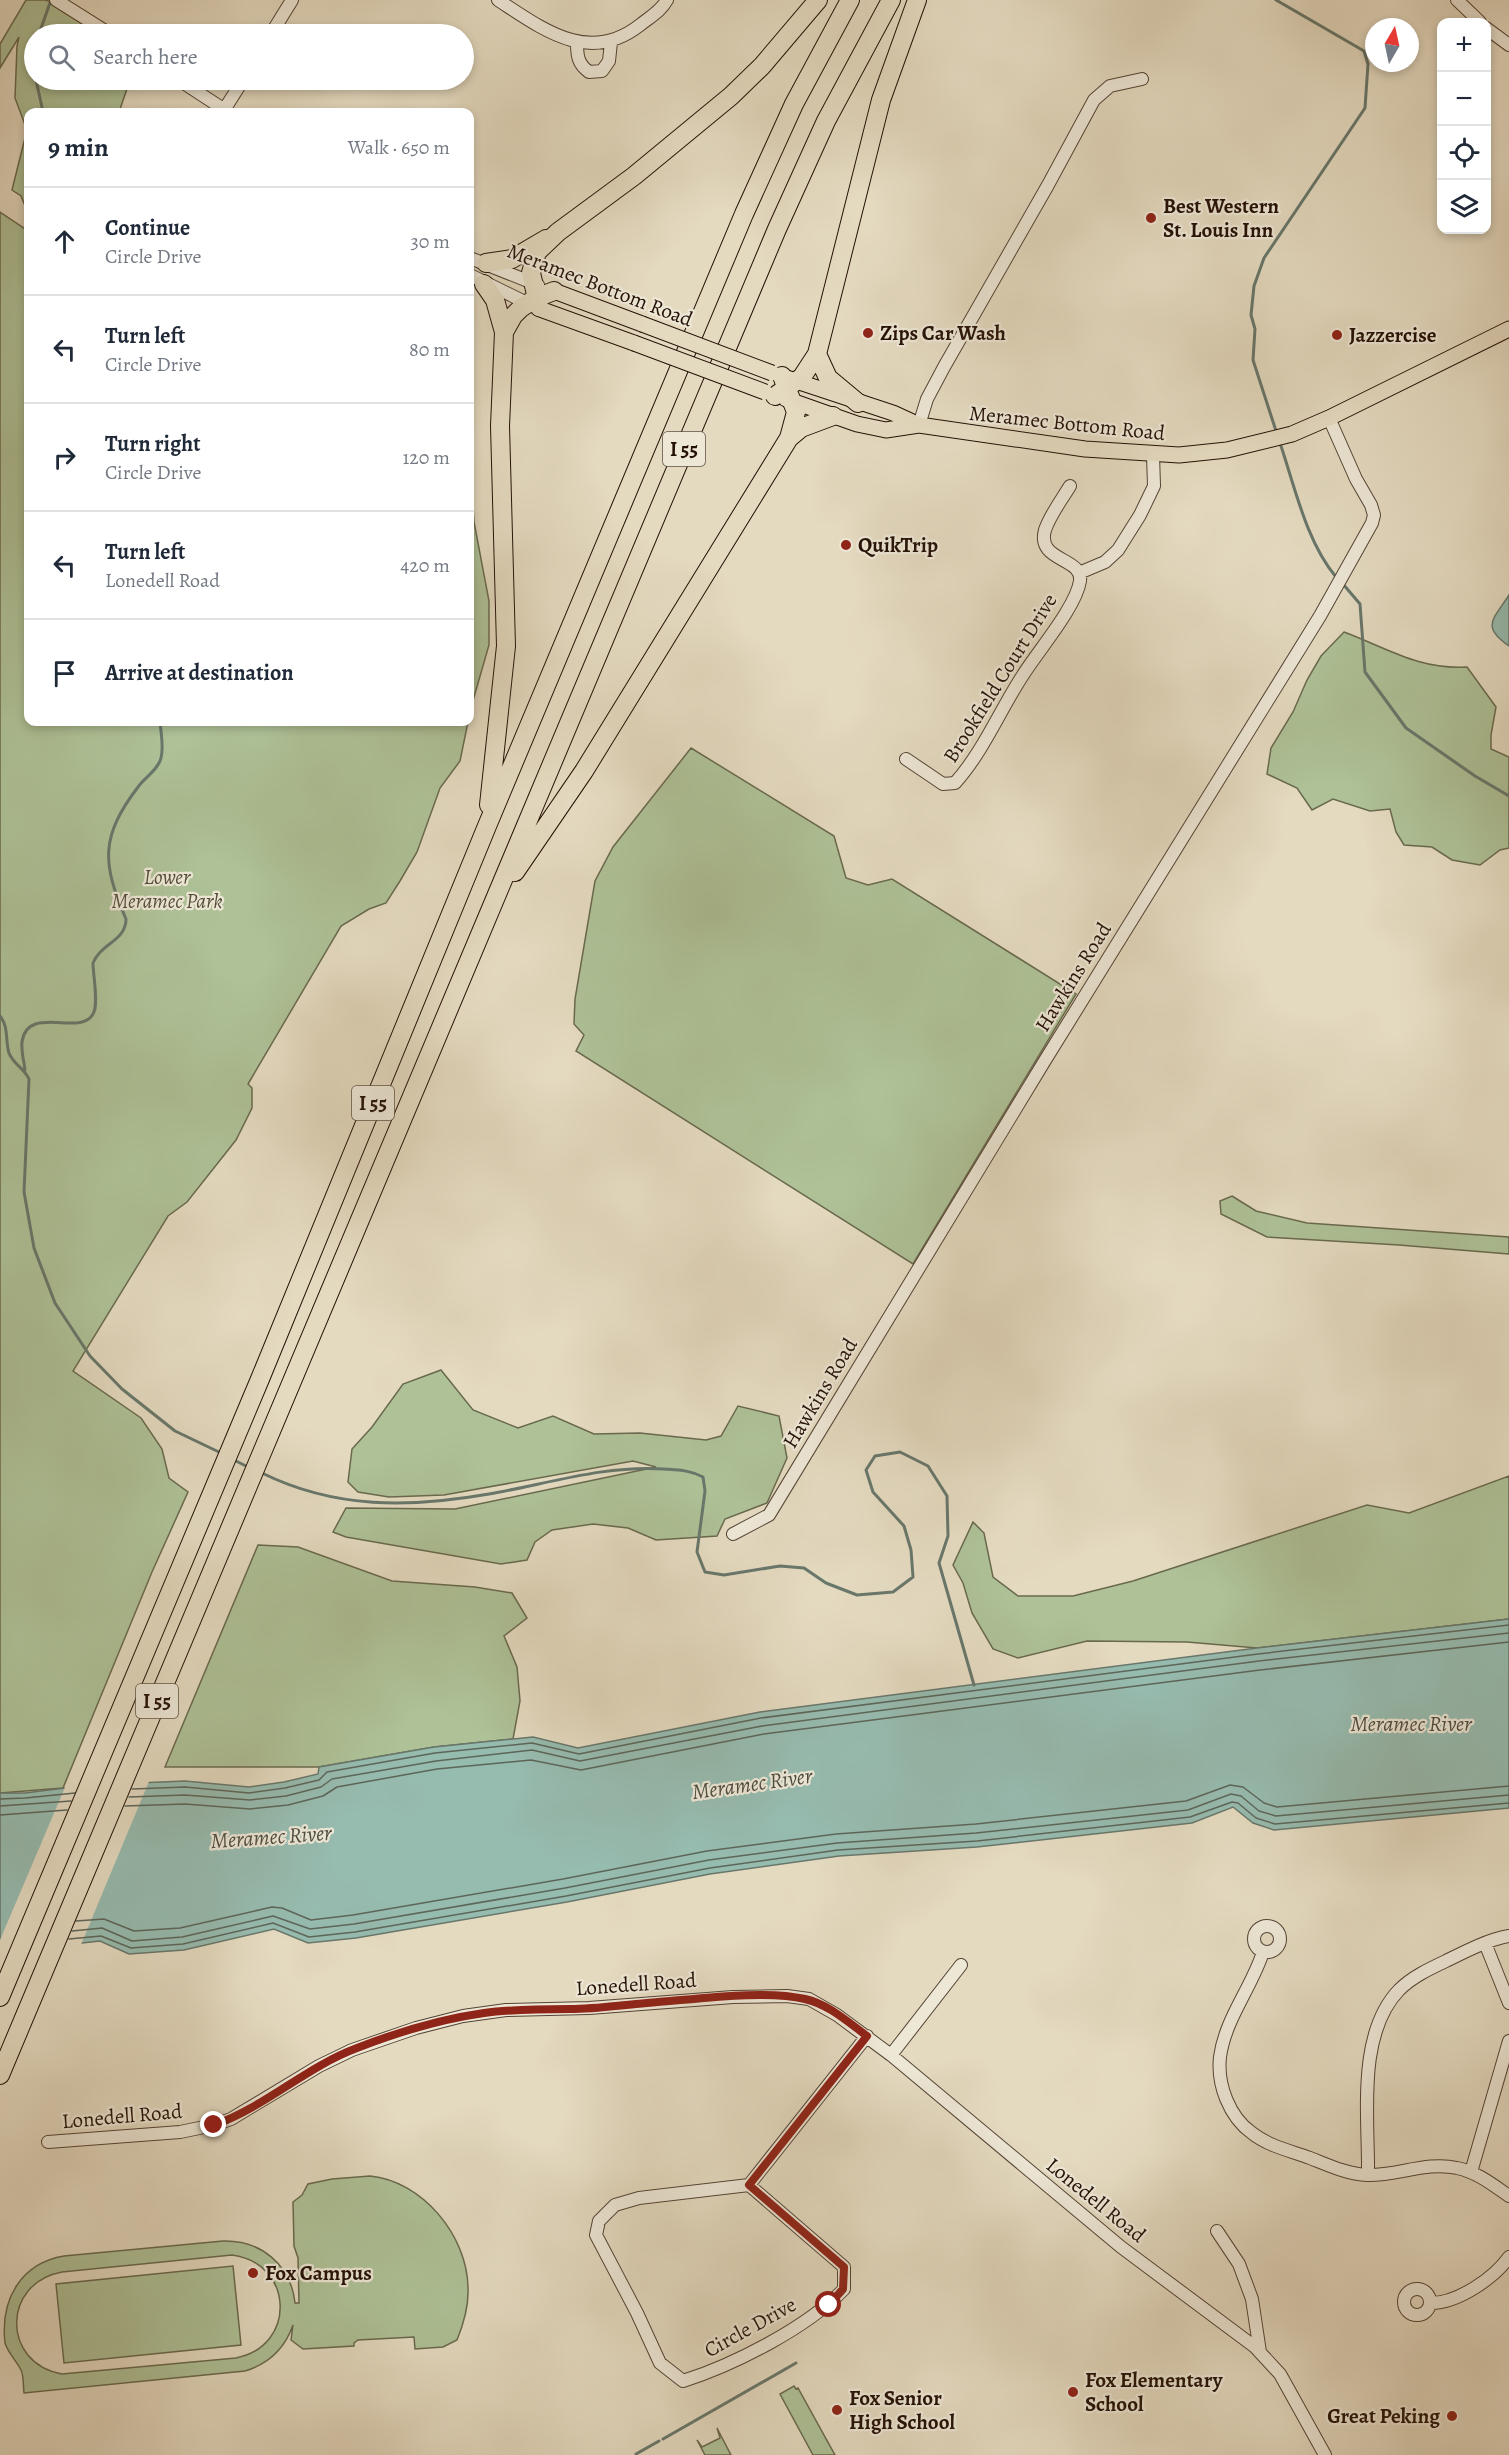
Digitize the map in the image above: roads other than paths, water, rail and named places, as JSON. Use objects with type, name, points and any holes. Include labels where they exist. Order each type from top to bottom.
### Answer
[{"type":"highway","points":[[478,261],[512,259],[558,232],[634,176],[722,103],[762,66],[818,0]]},
{"type":"highway","name":"I 55","points":[[0,1997],[260,1379],[487,826],[763,170],[794,104],[850,0]]},
{"type":"highway","name":"I 55","points":[[0,2075],[801,175],[854,68],[891,0]]},
{"type":"highway","points":[[492,906],[584,771],[789,438],[796,412],[782,387],[810,368],[817,354],[881,100],[917,0]]},
{"type":"highway","points":[[534,298],[532,263],[537,252],[558,232]]},
{"type":"highway","points":[[477,279],[495,300],[504,333],[500,426],[506,646],[487,826]]},
{"type":"highway","points":[[504,333],[513,316],[534,298],[554,291]]},
{"type":"highway","points":[[817,354],[828,378],[858,403]]},
{"type":"highway","points":[[789,438],[801,428],[833,416]]},
{"type":"main road","name":"Meramec Bottom Road","points":[[554,291],[642,324],[782,387],[833,416],[886,430],[918,425],[1085,449],[1153,455],[1227,450],[1292,434],[1329,418],[1509,328]]},
{"type":"main road","name":"Meramec Bottom Road","points":[[534,298],[634,343],[782,387],[893,413],[918,425]]},
{"type":"street","points":[[277,24],[292,0]]},
{"type":"street","points":[[498,0],[560,37],[577,43],[595,45],[611,42],[636,28],[663,7],[667,0]]},
{"type":"street","points":[[1457,0],[1476,18]]},
{"type":"street","points":[[58,1],[94,24]]},
{"type":"street","points":[[1491,32],[1509,45]]},
{"type":"street","points":[[577,43],[577,56],[582,67],[589,72],[602,71],[609,61],[611,42]]},
{"type":"street","points":[[918,425],[927,399],[1094,100],[1110,86],[1142,79]]},
{"type":"street","points":[[194,90],[221,108]]},
{"type":"street","points":[[228,108],[238,90]]},
{"type":"street","name":"Meramec Bottom Road","points":[[478,261],[534,298]]},
{"type":"street","name":"Meramec Bottom Road","points":[[477,279],[534,298]]},
{"type":"street","name":"Hawkins Road","points":[[733,1534],[769,1515],[1044,1062],[1220,788],[1372,524],[1374,515],[1371,505],[1356,479],[1329,418]]},
{"type":"street","points":[[1070,486],[1046,528],[1045,542],[1048,550],[1059,560],[1073,565],[1079,573],[1105,562],[1118,550],[1140,515],[1154,486],[1153,455]]},
{"type":"street","name":"Brookfield Court Drive","points":[[906,759],[943,784],[956,783],[1072,601],[1080,582],[1079,573]]},
{"type":"street","points":[[1368,2175],[1365,2105],[1367,2081],[1372,2051],[1385,2011],[1400,1989],[1412,1979],[1485,1943],[1509,1936]]},
{"type":"street","points":[[1485,1943],[1509,2003]]},
{"type":"street","points":[[1263,1952],[1229,2026],[1222,2047],[1219,2070],[1230,2108],[1242,2124],[1260,2138],[1344,2171],[1368,2175],[1445,2166],[1471,2172],[1509,2196]]},
{"type":"street","points":[[891,2055],[961,1965]]},
{"type":"street","name":"Lonedell Road","points":[[48,2142],[180,2132],[209,2127],[231,2119],[319,2066],[352,2050],[428,2024],[485,2013],[517,2009],[589,2008],[715,1998],[787,1996],[818,2003],[867,2036],[1121,2247],[1260,2352],[1280,2374],[1325,2455]]},
{"type":"street","points":[[749,2185],[867,2036]]},
{"type":"street","points":[[1471,2172],[1509,2041]]},
{"type":"street","name":"Circle Drive","points":[[749,2185],[844,2267],[843,2289],[829,2305],[785,2332],[716,2370],[683,2380],[660,2363],[596,2235],[599,2221],[615,2205],[639,2198],[749,2185]]},
{"type":"street","points":[[1217,2231],[1239,2264],[1252,2299],[1260,2352]]},
{"type":"street","points":[[1431,2303],[1449,2300],[1485,2281],[1496,2273],[1509,2257]]},
{"type":"water","points":[[1509,595],[1509,646],[1495,633],[1492,622]]},
{"type":"water","name":"Meramec River","points":[[1509,1619],[1509,1808],[1274,1830],[1253,1823],[1233,1807],[1192,1823],[977,1847],[839,1856],[710,1874],[567,1902],[356,1938],[308,1943],[274,1929],[184,1950],[129,1954],[100,1941],[0,1952],[0,1793],[25,1793],[89,1785],[185,1781],[249,1787],[318,1774],[319,1767],[434,1747],[533,1737],[578,1748],[760,1712],[1257,1648]]},
{"type":"waterway","points":[[43,24],[51,0]]},
{"type":"waterway","points":[[1276,0],[1364,51],[1368,64],[1365,108],[1264,258],[1254,286],[1251,315],[1255,329],[1253,360],[1277,434]]},
{"type":"waterway","points":[[38,90],[42,108]]},
{"type":"waterway","points":[[1280,443],[1309,530],[1336,577]]},
{"type":"waterway","points":[[1343,584],[1360,604],[1365,672],[1406,728],[1475,776],[1509,796]]},
{"type":"waterway","points":[[25,1070],[22,1042],[26,1031],[34,1025],[43,1023],[78,1023],[87,1020],[95,1010],[93,963],[97,956],[122,932],[126,919],[112,882],[109,866],[111,836],[126,805],[161,758],[160,726]]},
{"type":"waterway","points":[[0,1016],[6,1029],[9,1053],[29,1079],[24,1192],[34,1248],[55,1303],[90,1356],[122,1389],[175,1431],[221,1453]]},
{"type":"waterway","points":[[262,1473],[289,1485],[317,1493],[345,1499],[401,1503],[459,1499],[576,1476],[620,1470],[664,1469],[689,1472],[703,1477],[705,1491],[697,1552],[705,1572],[724,1575],[780,1566],[804,1568],[826,1583],[857,1595],[893,1592],[913,1577],[911,1550],[904,1526],[873,1492],[866,1470],[875,1456],[900,1452],[928,1466],[947,1496],[948,1536],[939,1563],[974,1685]]},
{"type":"waterway","points":[[232,1459],[250,1468]]},
{"type":"waterway","points":[[663,2439],[796,2363]]},
{"type":"waterway","points":[[636,2454],[659,2441]]},
{"type":"place","name":"Best Western St. Louis Inn","points":[[1151,218]]},
{"type":"place","name":"Zips Car Wash","points":[[868,333]]},
{"type":"place","name":"Jazzercise","points":[[1337,335]]},
{"type":"place","name":"QuikTrip","points":[[846,545]]},
{"type":"place","name":"Fox Campus","points":[[253,2273]]},
{"type":"place","name":"Fox Elementary School","points":[[1073,2392]]},
{"type":"place","name":"Fox Senior High School","points":[[837,2410]]},
{"type":"place","name":"Great Peking","points":[[1452,2416]]},
{"type":"park label","name":"Lower Meramec Park","points":[[167,889]]}]
